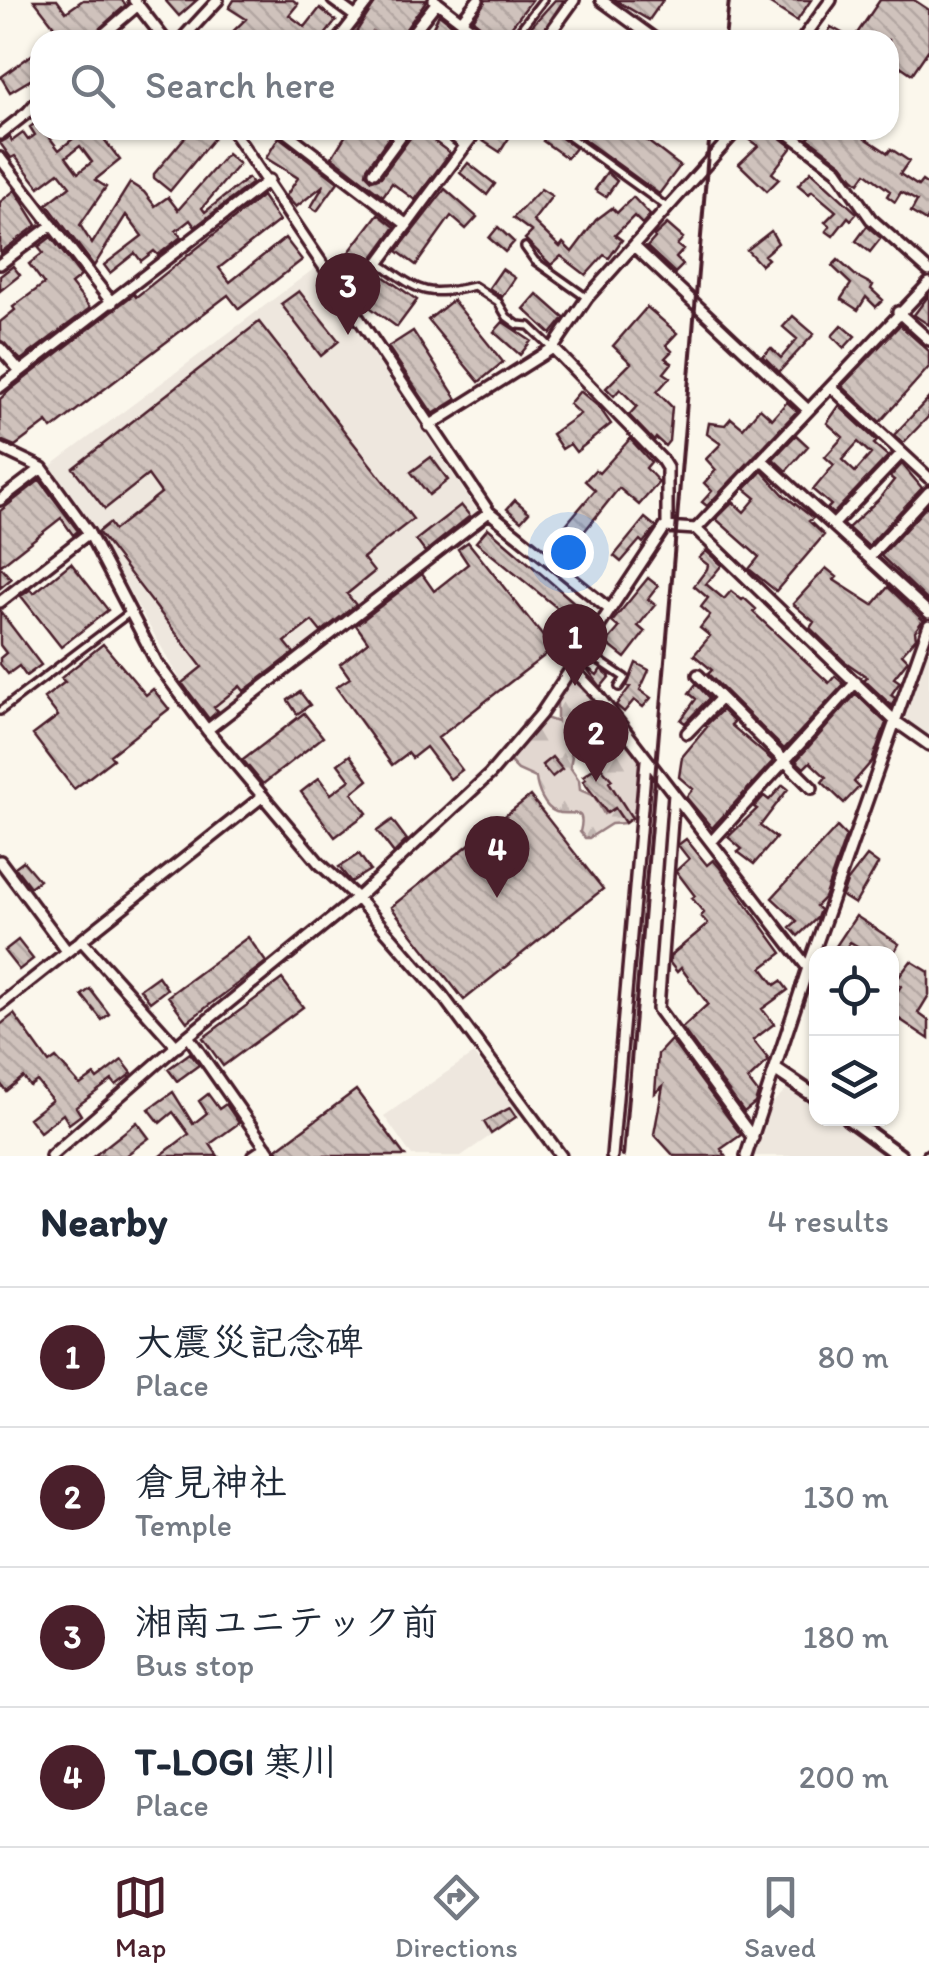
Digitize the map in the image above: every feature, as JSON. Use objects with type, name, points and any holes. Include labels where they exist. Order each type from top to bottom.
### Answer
[{"type":"street","points":[[190,30],[218,0]]},
{"type":"street","points":[[333,0],[356,17]]},
{"type":"street","points":[[346,30],[369,0]]},
{"type":"street","points":[[462,20],[478,0]]},
{"type":"street","points":[[552,30],[574,0]]},
{"type":"street","points":[[601,0],[642,30]]},
{"type":"street","points":[[809,30],[831,0]]},
{"type":"street","points":[[414,30],[436,1],[474,30]]},
{"type":"street","points":[[108,30],[136,3],[157,30]]},
{"type":"street","points":[[0,134],[30,110]]},
{"type":"street","points":[[239,140],[490,512],[609,609]]},
{"type":"street","points":[[296,140],[407,224]]},
{"type":"street","points":[[374,172],[398,140]]},
{"type":"street","points":[[459,140],[466,145]]},
{"type":"street","points":[[349,303],[470,140]]},
{"type":"street","points":[[429,426],[552,348],[587,298],[728,140]]},
{"type":"street","points":[[797,140],[837,170],[871,219],[929,271]]},
{"type":"street","points":[[0,158],[112,303]]},
{"type":"street","points":[[0,386],[268,180]]},
{"type":"street","points":[[0,264],[52,225]]},
{"type":"street","points":[[635,247],[808,410]]},
{"type":"street","points":[[696,529],[929,283]]},
{"type":"street","points":[[898,312],[929,340]]},
{"type":"street","points":[[0,348],[20,370]]},
{"type":"street","points":[[51,1156],[188,1036],[357,898],[490,774],[541,714],[667,528],[667,468],[662,460],[552,348]]},
{"type":"street","points":[[831,386],[929,478]]},
{"type":"street","points":[[0,448],[42,468],[88,533],[157,663],[207,730],[319,863],[357,898],[442,994],[562,1156]]},
{"type":"street","points":[[832,525],[901,454]]},
{"type":"street","points":[[762,460],[929,613]]},
{"type":"street","points":[[0,500],[42,468]]},
{"type":"street","points":[[869,558],[929,492]]},
{"type":"street","points":[[207,730],[490,512]]},
{"type":"street","points":[[667,528],[696,529],[895,721],[929,745]]},
{"type":"street","points":[[0,602],[88,533]]},
{"type":"street","points":[[818,946],[929,625]]},
{"type":"street","points":[[571,667],[596,692],[646,761],[809,964]]},
{"type":"street","points":[[698,676],[812,788]]},
{"type":"street","points":[[712,841],[856,682]]},
{"type":"street","points":[[687,733],[721,698]]},
{"type":"street","points":[[612,1156],[646,761]]},
{"type":"street","points":[[674,794],[658,1010],[753,1138]]},
{"type":"street","points":[[0,1005],[262,796]]},
{"type":"street","points":[[0,861],[67,951]]},
{"type":"street","points":[[81,940],[177,1046]]},
{"type":"street","points":[[746,1156],[809,973]]},
{"type":"street","points":[[188,1036],[269,1152],[254,1156]]},
{"type":"street","points":[[776,1070],[809,1092]]},
{"type":"street","points":[[859,1126],[900,1156]]},
{"type":"lane","points":[[520,30],[543,0]]},
{"type":"lane","points":[[574,140],[668,208]]},
{"type":"lane","points":[[524,247],[535,262],[587,298]]},
{"type":"lane","points":[[378,263],[424,293],[474,286],[498,302],[518,326],[529,326],[552,348]]},
{"type":"lane","points":[[0,711],[131,612]]},
{"type":"lane","points":[[583,650],[624,678],[619,687]]},
{"type":"shaded area","points":[[315,268],[478,512],[206,724],[78,503],[44,471]]},
{"type":"shaded area","points":[[929,635],[929,733],[926,737],[900,720]]},
{"type":"shaded area","points":[[473,1054],[522,1114],[461,1156],[412,1156],[384,1116]]},
{"type":"shaded area","points":[[789,1087],[809,1101],[809,1126],[844,1126],[887,1156],[752,1156],[769,1106]]},
{"type":"green space","points":[[577,675],[636,745],[641,770],[634,815],[625,823],[611,824],[589,838],[580,832],[579,815],[548,807],[536,778],[518,770],[508,760],[508,751],[519,742],[523,722],[537,715],[557,722],[557,693],[571,676]],"holes":[[[568,724],[618,805],[604,814],[594,796],[580,790],[579,780],[570,767],[572,756],[560,731]]]},
{"type":"building","points":[[34,0],[57,0],[66,12],[83,0],[122,0],[126,5],[98,30],[57,30]]},
{"type":"building","points":[[165,0],[197,0],[179,16]]},
{"type":"building","points":[[234,0],[293,0],[298,4],[289,15],[305,27],[320,8],[336,21],[329,30],[234,30],[246,19],[229,8]]},
{"type":"building","points":[[377,0],[426,0],[405,30],[358,30]]},
{"type":"building","points":[[486,0],[532,0],[509,30],[486,30],[473,20]]},
{"type":"building","points":[[555,0],[564,0],[544,30],[528,30]]},
{"type":"building","points":[[615,0],[663,0],[649,20]]},
{"type":"building","points":[[764,0],[811,0],[797,21]]},
{"type":"building","points":[[880,0],[914,0],[929,10],[929,49],[912,74],[899,65],[899,30],[859,30]]},
{"type":"building","points":[[439,14],[459,30],[432,30]]},
{"type":"building","points":[[30,56],[30,80],[10,92],[1,77]]},
{"type":"building","points":[[23,133],[28,140],[52,140],[59,150],[72,140],[105,140],[120,160],[95,180],[106,187],[80,225],[92,244],[130,183],[155,206],[168,197],[178,210],[227,154],[239,164],[202,208],[205,212],[248,178],[252,183],[195,227],[190,220],[176,231],[181,237],[158,255],[154,251],[141,261],[135,253],[110,273],[104,265],[142,236],[126,215],[94,266],[47,204],[70,186],[59,172],[39,187],[0,143]],"holes":[[[80,146],[92,162],[78,173],[66,157]]]},
{"type":"building","points":[[183,140],[212,140],[170,191],[154,174]]},
{"type":"building","points":[[277,140],[283,140],[338,182],[317,211],[311,207],[324,185],[296,207],[286,196],[298,178],[266,158]]},
{"type":"building","points":[[343,140],[387,140],[367,168],[366,174],[372,180],[381,177],[409,140],[432,140],[450,153],[415,200],[392,183],[383,196],[332,157]]},
{"type":"building","points":[[484,140],[508,140],[500,152]]},
{"type":"building","points":[[564,140],[575,148],[567,158],[543,141]]},
{"type":"building","points":[[585,140],[646,140],[680,166],[659,194]]},
{"type":"building","points":[[749,140],[783,140],[792,147],[772,173],[779,179],[767,191],[739,164],[758,146]]},
{"type":"building","points":[[811,140],[868,140],[909,161],[900,174],[918,186],[922,181],[929,186],[926,221],[911,212],[917,201],[901,192],[895,202],[887,196],[890,191],[866,173],[859,183]]},
{"type":"building","points":[[468,163],[495,184],[487,195],[460,173]]},
{"type":"building","points":[[811,171],[857,213],[851,220],[848,217],[833,236],[826,231],[830,226],[825,222],[836,211],[798,185]]},
{"type":"building","points":[[607,172],[617,181],[606,197],[595,190]]},
{"type":"building","points":[[445,189],[477,217],[466,229],[451,216],[416,265],[397,251]]},
{"type":"building","points":[[541,189],[552,196],[533,221],[560,247],[563,243],[572,252],[596,220],[612,208],[617,213],[633,197],[650,215],[642,224],[634,216],[615,235],[622,240],[609,258],[604,255],[586,275],[561,256],[551,265],[525,239],[532,232],[513,218]]},
{"type":"building","points":[[15,190],[37,225],[0,253],[0,202]]},
{"type":"building","points":[[262,196],[279,221],[219,268],[230,282],[285,238],[302,260],[239,309],[228,295],[52,429],[47,422],[15,446],[0,440],[0,399]]},
{"type":"building","points":[[378,214],[395,227],[358,278],[340,264]]},
{"type":"building","points":[[667,224],[683,238],[677,245],[683,250],[676,258],[683,265],[675,273],[647,247]]},
{"type":"building","points":[[867,226],[881,238],[870,252],[856,241]]},
{"type":"building","points":[[498,227],[514,242],[505,252],[489,238]]},
{"type":"building","points":[[771,231],[778,243],[764,255],[768,259],[761,265],[747,250]]},
{"type":"building","points":[[51,237],[81,276],[71,284],[90,308],[21,360],[0,340],[0,322],[44,284],[29,264],[43,253],[38,247]]},
{"type":"building","points":[[838,260],[873,285],[871,289],[883,300],[876,307],[866,297],[858,310],[841,299],[851,284],[832,266]]},
{"type":"building","points":[[13,266],[20,275],[0,291],[0,276]]},
{"type":"building","points":[[502,269],[515,278],[502,297],[489,288]]},
{"type":"building","points":[[380,274],[417,300],[397,327],[364,303]]},
{"type":"building","points":[[299,291],[339,341],[321,356],[281,304]]},
{"type":"building","points":[[537,294],[564,318],[551,334],[524,309]]},
{"type":"building","points":[[929,295],[929,325],[914,315]]},
{"type":"building","points":[[453,300],[503,362],[479,382],[428,320]]},
{"type":"building","points":[[647,307],[677,333],[666,345],[672,351],[665,358],[672,363],[664,373],[670,377],[657,392],[672,407],[669,441],[665,446],[656,438],[654,441],[629,415],[637,406],[620,389],[614,396],[606,388],[631,363],[613,346]]},
{"type":"building","points":[[793,316],[814,334],[779,372],[763,356],[771,348],[781,358],[797,339],[783,327]]},
{"type":"building","points":[[259,322],[413,519],[363,558],[374,572],[347,594],[356,605],[321,632],[312,621],[285,642],[294,653],[244,691],[240,686],[214,707],[218,711],[209,719],[182,683],[202,667],[98,532],[109,523],[114,530],[161,493],[148,475],[105,509],[73,468]]},
{"type":"building","points":[[503,322],[531,341],[520,355],[494,332]]},
{"type":"building","points":[[842,325],[855,336],[844,348],[832,336]]},
{"type":"building","points":[[900,325],[929,351],[929,367],[880,422],[842,386]]},
{"type":"building","points":[[413,331],[457,399],[433,414],[388,347]]},
{"type":"building","points":[[580,391],[611,424],[576,452],[570,444],[562,449],[552,434],[580,414],[569,404]]},
{"type":"building","points":[[929,398],[929,416],[903,443],[894,435]]},
{"type":"building","points":[[787,402],[797,411],[707,506],[702,502],[712,491],[704,483],[716,470],[706,459],[721,444],[707,434],[709,423],[725,425],[731,418],[743,428],[760,408],[772,419]]},
{"type":"building","points":[[839,406],[888,456],[833,514],[827,509],[831,505],[813,490],[834,465],[825,457],[843,437],[827,423]],"holes":[[[858,442],[871,454],[855,472],[842,460]]]},
{"type":"building","points":[[796,435],[808,446],[786,471],[773,459]]},
{"type":"building","points":[[630,439],[651,462],[646,468],[659,482],[639,505],[619,488],[558,557],[546,548],[595,490],[585,481],[595,470],[599,473]]},
{"type":"building","points":[[431,457],[448,480],[429,495],[411,472]]},
{"type":"building","points":[[902,464],[922,488],[868,546],[848,528],[878,500]]},
{"type":"building","points":[[762,471],[813,518],[809,521],[824,535],[776,591],[749,569],[759,557],[716,519],[733,502],[744,512],[756,498],[745,489]]},
{"type":"building","points":[[40,480],[78,531],[73,535],[61,518],[0,566],[0,511]]},
{"type":"building","points":[[515,500],[529,512],[521,521],[507,509]]},
{"type":"building","points":[[929,504],[929,600],[928,601],[881,556]]},
{"type":"building","points":[[461,505],[470,516],[425,552],[416,540]]},
{"type":"building","points":[[645,518],[656,527],[621,562],[614,556]]},
{"type":"building","points":[[488,528],[591,617],[582,628],[476,542]]},
{"type":"building","points":[[468,542],[553,649],[438,738],[462,770],[450,779],[426,747],[412,758],[408,753],[392,765],[336,687],[350,678],[340,664],[368,642],[356,625],[422,574],[434,591],[468,564],[458,549]]},
{"type":"building","points":[[706,551],[722,565],[706,584],[724,599],[731,591],[744,598],[756,609],[753,612],[829,683],[835,676],[844,684],[784,749],[708,674],[712,670],[694,655],[710,636],[700,628],[710,615],[701,607],[708,598],[694,586],[707,569],[708,565],[699,558]]},
{"type":"building","points":[[71,563],[108,610],[61,647],[21,596],[31,589],[34,593]]},
{"type":"building","points":[[0,566],[11,579],[0,588]]},
{"type":"building","points":[[826,568],[837,577],[834,580],[873,605],[888,587],[923,620],[915,631],[916,638],[902,654],[908,660],[894,678],[900,682],[891,695],[895,698],[892,706],[864,680],[867,677],[810,628],[814,622],[793,604]]},
{"type":"building","points":[[648,578],[658,586],[648,599],[655,605],[638,626],[645,632],[625,658],[606,643],[619,628],[612,622]]},
{"type":"building","points":[[0,611],[41,665],[26,676],[19,666],[8,674],[0,664],[6,653],[0,645]]},
{"type":"building","points":[[103,644],[146,695],[153,689],[169,709],[74,789],[33,735],[58,716],[44,698],[65,682],[61,678]]},
{"type":"building","points":[[636,663],[649,670],[640,690],[651,698],[643,707],[634,700],[624,712],[616,705],[630,687],[627,686]]},
{"type":"building","points":[[584,665],[597,675],[601,669],[610,676],[601,687]]},
{"type":"building","points":[[696,684],[709,698],[685,723],[681,720],[696,699],[689,693]]},
{"type":"building","points":[[300,692],[310,705],[297,714],[288,700]]},
{"type":"building","points":[[856,694],[886,723],[872,761],[854,782],[859,787],[844,803],[822,782],[826,777],[810,762],[804,768],[796,761]]},
{"type":"building","points":[[722,710],[734,722],[731,725],[773,761],[712,828],[686,797],[693,789],[679,777],[682,757]]},
{"type":"building","points":[[304,713],[323,737],[263,784],[243,760]]},
{"type":"building","points":[[350,755],[368,780],[352,793],[367,813],[335,837],[301,792],[319,778],[331,794],[350,780],[338,764]]},
{"type":"building","points":[[552,757],[562,769],[552,777],[542,765]]},
{"type":"building","points":[[599,765],[612,780],[609,782],[632,818],[625,823],[615,808],[607,813],[583,781],[583,776]]},
{"type":"building","points":[[783,785],[788,789],[760,826],[776,838],[754,864],[738,852],[742,849],[728,837],[757,809],[754,807],[764,796],[769,800]]},
{"type":"building","points":[[530,796],[603,889],[464,1000],[391,907]]},
{"type":"building","points":[[392,820],[407,840],[394,853],[377,831]]},
{"type":"building","points":[[837,827],[846,836],[824,898],[816,906],[820,910],[798,936],[790,927],[797,921],[772,898]]},
{"type":"building","points":[[686,839],[707,865],[713,860],[720,868],[782,953],[762,968],[775,985],[781,981],[788,990],[762,1009],[774,1024],[753,1040],[769,1060],[748,1080],[758,1093],[755,1103],[744,1112],[682,1028],[708,1004],[681,968],[677,972],[670,963],[670,956],[708,924],[692,898],[695,896],[676,871],[689,859],[678,845]]},
{"type":"building","points":[[359,854],[370,870],[351,882],[339,867]]},
{"type":"building","points":[[867,856],[878,864],[855,904],[842,896],[847,882]]},
{"type":"building","points":[[23,861],[39,880],[30,887],[15,867]]},
{"type":"building","points":[[856,916],[899,944],[857,946],[850,942],[847,946],[836,946]]},
{"type":"building","points":[[248,937],[266,962],[187,1022],[168,996]]},
{"type":"building","points":[[18,940],[33,959],[19,970],[4,951]]},
{"type":"building","points":[[911,961],[929,972],[929,995],[918,1013],[929,1021],[929,1039],[899,1019],[899,977]]},
{"type":"building","points":[[158,976],[167,989],[150,1002],[140,989]]},
{"type":"building","points":[[282,979],[303,1007],[223,1066],[203,1038]]},
{"type":"building","points":[[90,989],[109,1014],[102,1020],[82,995]]},
{"type":"building","points":[[14,1014],[49,1063],[56,1058],[80,1085],[94,1075],[97,1079],[122,1060],[132,1073],[116,1085],[112,1080],[76,1107],[81,1115],[69,1124],[63,1114],[40,1132],[29,1118],[52,1100],[37,1081],[30,1086],[23,1077],[6,1091],[0,1083],[0,1025]]},
{"type":"building","points":[[671,1040],[741,1135],[721,1149],[726,1156],[674,1156],[654,1134],[663,1086],[655,1093],[658,1054]]},
{"type":"building","points":[[190,1053],[199,1065],[177,1081],[168,1069]]},
{"type":"building","points":[[356,1090],[405,1156],[280,1156],[277,1149]]},
{"type":"building","points":[[173,1092],[193,1124],[207,1113],[199,1101],[208,1094],[219,1109],[226,1104],[239,1123],[210,1144],[218,1156],[160,1156],[189,1134],[173,1112],[160,1123],[149,1109]]},
{"type":"building","points":[[510,1108],[516,1117],[491,1134],[484,1122]]},
{"type":"building","points":[[137,1122],[149,1138],[125,1156],[94,1156]]},
{"type":"railway","points":[[726,30],[729,0]]},
{"type":"railway","points":[[623,1156],[709,140]]},
{"type":"place","name":"湘南ユニテック前","points":[[348,335]]},
{"type":"place","name":"大震災記念碑","points":[[575,686]]},
{"type":"place","name":"倉見神社","points":[[596,782]]},
{"type":"place","name":"T-LOGI 寒川","points":[[497,898]]}]
